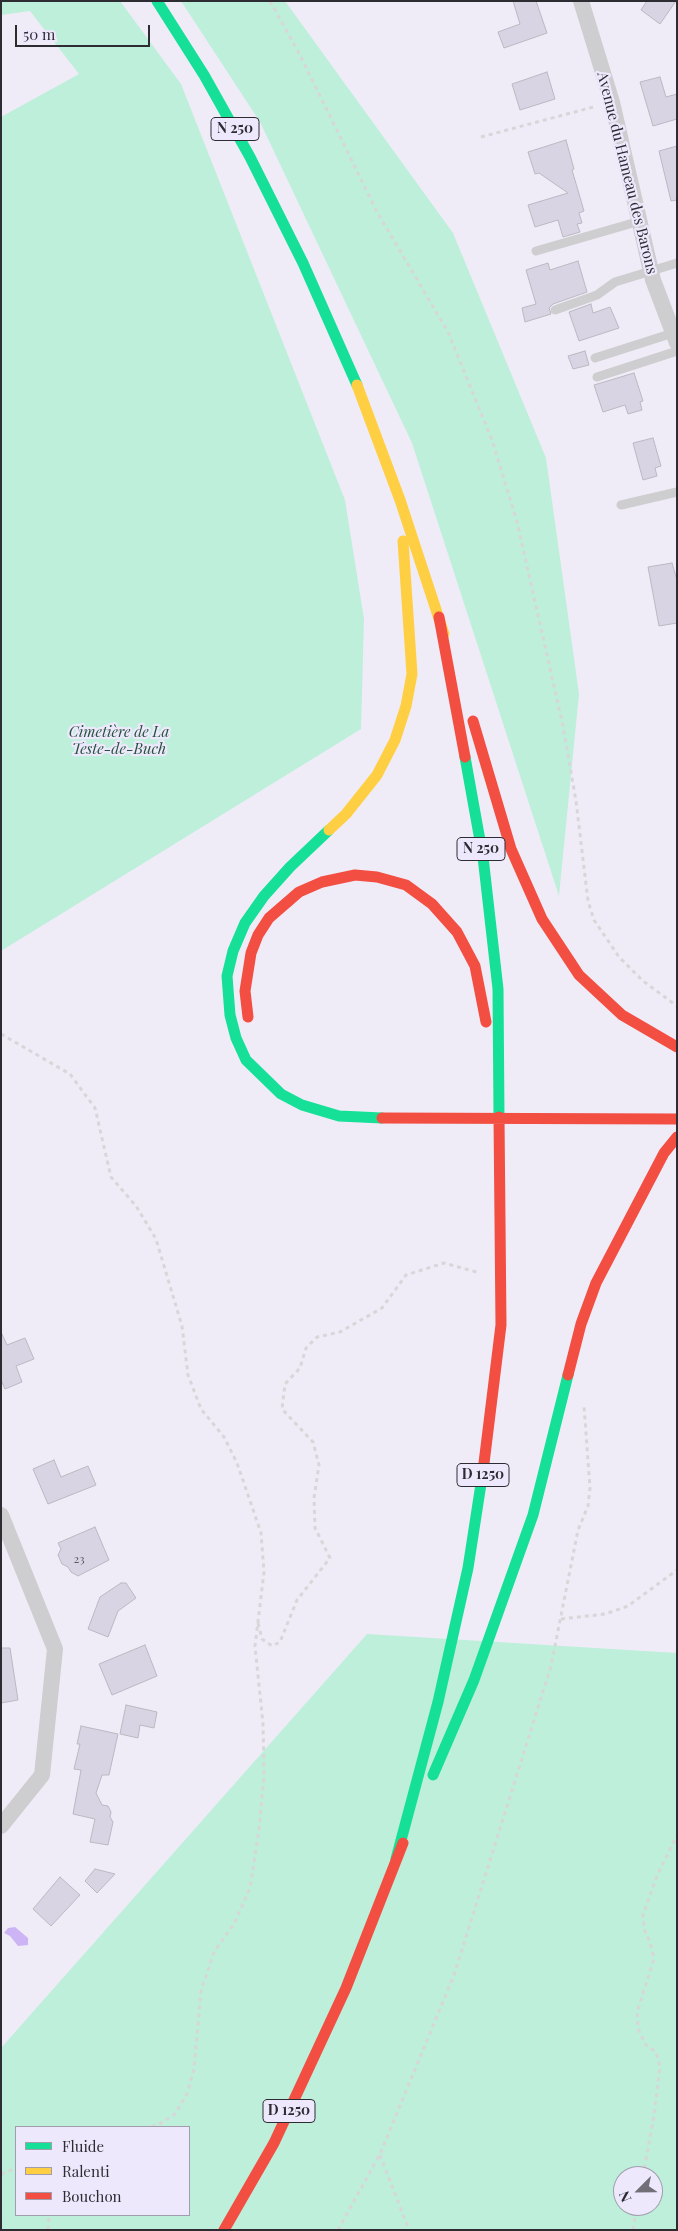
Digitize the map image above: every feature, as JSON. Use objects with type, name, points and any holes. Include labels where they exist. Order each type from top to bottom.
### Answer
[{"type":"main road","name":"N 250","points":[[157,1],[246,148],[303,263],[355,379],[400,500],[439,617],[483,857],[498,990],[499,1083]]},
{"type":"main road","points":[[400,500],[412,674],[406,706],[395,740],[377,775],[346,814],[290,867],[264,896],[245,923],[233,951],[227,976],[229,1005],[236,1038],[246,1060],[281,1094],[302,1105],[339,1116],[394,1119],[677,1119]]},
{"type":"main road","points":[[439,617],[511,849],[542,919],[579,976],[622,1015],[677,1047]]},
{"type":"main road","points":[[252,1027],[248,1019],[245,991],[250,953],[258,935],[269,918],[298,892],[322,882],[355,875],[377,877],[406,885],[432,904],[457,932],[475,966],[499,1083]]},
{"type":"main road","name":"D 1250","points":[[224,2230],[282,2126],[346,1988],[396,1859],[438,1702],[468,1568],[489,1436],[501,1325],[499,1083]]},
{"type":"main road","points":[[428,1106],[507,1106]]},
{"type":"main road","points":[[396,1859],[474,1680],[533,1515],[581,1324],[596,1284],[664,1153],[677,1137]]},
{"type":"street","name":"Avenue du Hameau des Barons","points":[[581,1],[612,102],[651,270],[675,338]]},
{"type":"street","points":[[1,1516],[55,1649],[42,1775],[1,1826]]},
{"type":"lane","points":[[536,251],[640,221]]},
{"type":"lane","points":[[555,310],[597,295],[615,282],[677,263]]},
{"type":"lane","points":[[595,358],[675,338]]},
{"type":"lane","points":[[597,377],[677,351]]},
{"type":"lane","points":[[621,505],[677,492]]},
{"type":"path","points":[[270,1],[300,55],[376,212],[448,332],[492,440],[517,522],[563,726],[576,801],[588,901],[594,920],[619,957],[643,981],[677,1006]]},
{"type":"path","points":[[482,137],[612,102]]},
{"type":"path","points":[[1,1034],[70,1074],[95,1108],[111,1177],[136,1206],[156,1239],[182,1326],[188,1375],[201,1408],[224,1437],[237,1463],[261,1533],[264,1572],[255,1646],[264,1724],[264,1775],[259,1830],[250,1888],[234,1924],[214,1952],[201,1991],[194,2069],[187,2094],[175,2114],[154,2126]]},
{"type":"path","points":[[257,1620],[262,1639],[272,1646],[280,1642],[297,1600],[330,1558],[316,1528],[314,1498],[319,1465],[313,1442],[282,1409],[285,1384],[300,1368],[306,1348],[316,1337],[340,1332],[382,1308],[406,1275],[444,1263],[501,1278]]},
{"type":"path","points":[[338,2230],[380,2154],[454,1976],[550,1666],[578,1530],[588,1506],[590,1488],[584,1417],[585,1401]]},
{"type":"path","points":[[561,1619],[605,1614],[628,1606],[677,1570]]},
{"type":"path","points":[[645,2166],[654,2116],[660,2066],[656,2052],[646,2045],[638,2029],[637,2012],[654,1959],[650,1942],[644,1929],[643,1915],[656,1878],[677,1835]]},
{"type":"path","points":[[380,2154],[409,2230]]},
{"type":"path","points":[[1,2174],[15,2168]]},
{"type":"path","points":[[48,2230],[49,2216]]},
{"type":"path","points":[[633,2230],[635,2216]]},
{"type":"green space","name":"Cimetière de La Teste-de-Buch","points":[[1,1],[120,1],[181,84],[345,500],[364,619],[361,729],[1,951],[1,117],[79,74],[30,11],[1,15]]},
{"type":"green space","points":[[181,1],[285,1],[453,233],[546,458],[579,694],[559,896],[412,443],[260,122]]},
{"type":"green space","points":[[367,1634],[677,1653],[677,2230],[1,2230],[1,2048]]},
{"type":"shaded area","points":[[15,1927],[28,1938],[28,1945],[18,1946],[10,1936],[4,1933],[8,1928]]},
{"type":"building","points":[[513,1],[536,1],[547,33],[504,48],[498,32],[520,24]]},
{"type":"building","points":[[647,1],[676,1],[660,24],[641,10]]},
{"type":"building","points":[[547,72],[555,99],[520,110],[512,84]]},
{"type":"building","points":[[660,77],[666,97],[677,94],[677,119],[653,126],[640,82]]},
{"type":"building","points":[[566,140],[574,169],[572,170],[584,211],[579,213],[582,223],[577,224],[580,232],[563,237],[558,220],[535,227],[528,205],[568,193],[539,173],[535,174],[528,152]]},
{"type":"building","points":[[677,146],[677,200],[671,201],[659,151]]},
{"type":"building","points":[[578,261],[587,292],[553,304],[549,308],[551,314],[525,322],[522,308],[536,304],[526,270],[548,263],[550,270]]},
{"type":"building","points":[[591,304],[593,313],[610,307],[619,328],[579,341],[569,312]]},
{"type":"building","points":[[585,351],[589,365],[573,369],[568,356]]},
{"type":"building","points":[[634,373],[643,401],[640,402],[642,410],[628,414],[625,405],[603,412],[594,385]]},
{"type":"building","points":[[653,438],[661,466],[655,468],[657,476],[643,480],[633,443]]},
{"type":"building","points":[[672,563],[677,580],[677,623],[659,626],[648,567]]},
{"type":"building","points":[[1,1332],[7,1345],[25,1338],[34,1359],[16,1366],[22,1382],[5,1389],[1,1380]]},
{"type":"building","points":[[54,1460],[61,1477],[88,1466],[96,1485],[48,1504],[33,1469]]},
{"type":"building","points":[[95,1527],[109,1560],[78,1576],[62,1564],[58,1555],[61,1549],[58,1543]]},
{"type":"building","points":[[121,1583],[126,1583],[136,1598],[118,1611],[108,1637],[88,1629],[100,1597]]},
{"type":"building","points":[[145,1645],[157,1676],[112,1695],[99,1664]]},
{"type":"building","points":[[1,1648],[10,1648],[18,1700],[1,1703]]},
{"type":"building","points":[[126,1705],[157,1712],[154,1728],[140,1725],[138,1738],[120,1734]]},
{"type":"building","points":[[81,1726],[118,1734],[109,1775],[102,1775],[96,1793],[102,1805],[108,1806],[111,1812],[110,1817],[113,1822],[108,1845],[90,1842],[95,1819],[73,1814],[81,1770],[74,1769],[80,1744],[77,1744]]},
{"type":"building","points":[[95,1869],[115,1874],[97,1893],[85,1881]]},
{"type":"building","points":[[60,1877],[80,1895],[51,1926],[33,1909]]},
{"type":"traffic: fast","points":[[157,1],[204,75],[250,157],[303,263],[357,385]]},
{"type":"traffic: fast","points":[[465,757],[483,857],[498,989],[499,1117]]},
{"type":"traffic: fast","points":[[329,830],[290,867],[264,896],[245,923],[233,951],[227,976],[230,1015],[236,1038],[246,1060],[281,1094],[302,1105],[339,1116],[382,1118]]},
{"type":"traffic: fast","points":[[433,1775],[474,1680],[533,1515],[568,1375]]},
{"type":"traffic: fast","points":[[396,1859],[438,1702],[468,1568],[483,1471]]},
{"type":"traffic: slow","points":[[357,385],[400,500],[444,634]]},
{"type":"traffic: slow","points":[[329,830],[346,814],[377,775],[395,740],[406,706],[412,674],[403,541]]},
{"type":"traffic: jam","points":[[439,617],[465,757]]},
{"type":"traffic: jam","points":[[473,721],[511,849],[542,919],[579,975],[622,1015],[677,1047]]},
{"type":"traffic: jam","points":[[248,1017],[245,991],[251,953],[258,935],[269,918],[299,892],[322,882],[355,875],[377,877],[406,885],[432,904],[457,932],[475,966],[486,1022]]},
{"type":"traffic: jam","points":[[483,1471],[501,1325],[499,1117]]},
{"type":"traffic: jam","points":[[382,1118],[677,1119]]},
{"type":"traffic: jam","points":[[568,1375],[581,1324],[596,1283],[664,1153],[677,1137]]},
{"type":"traffic: jam","points":[[224,2230],[274,2143],[346,1988],[403,1843]]}]
